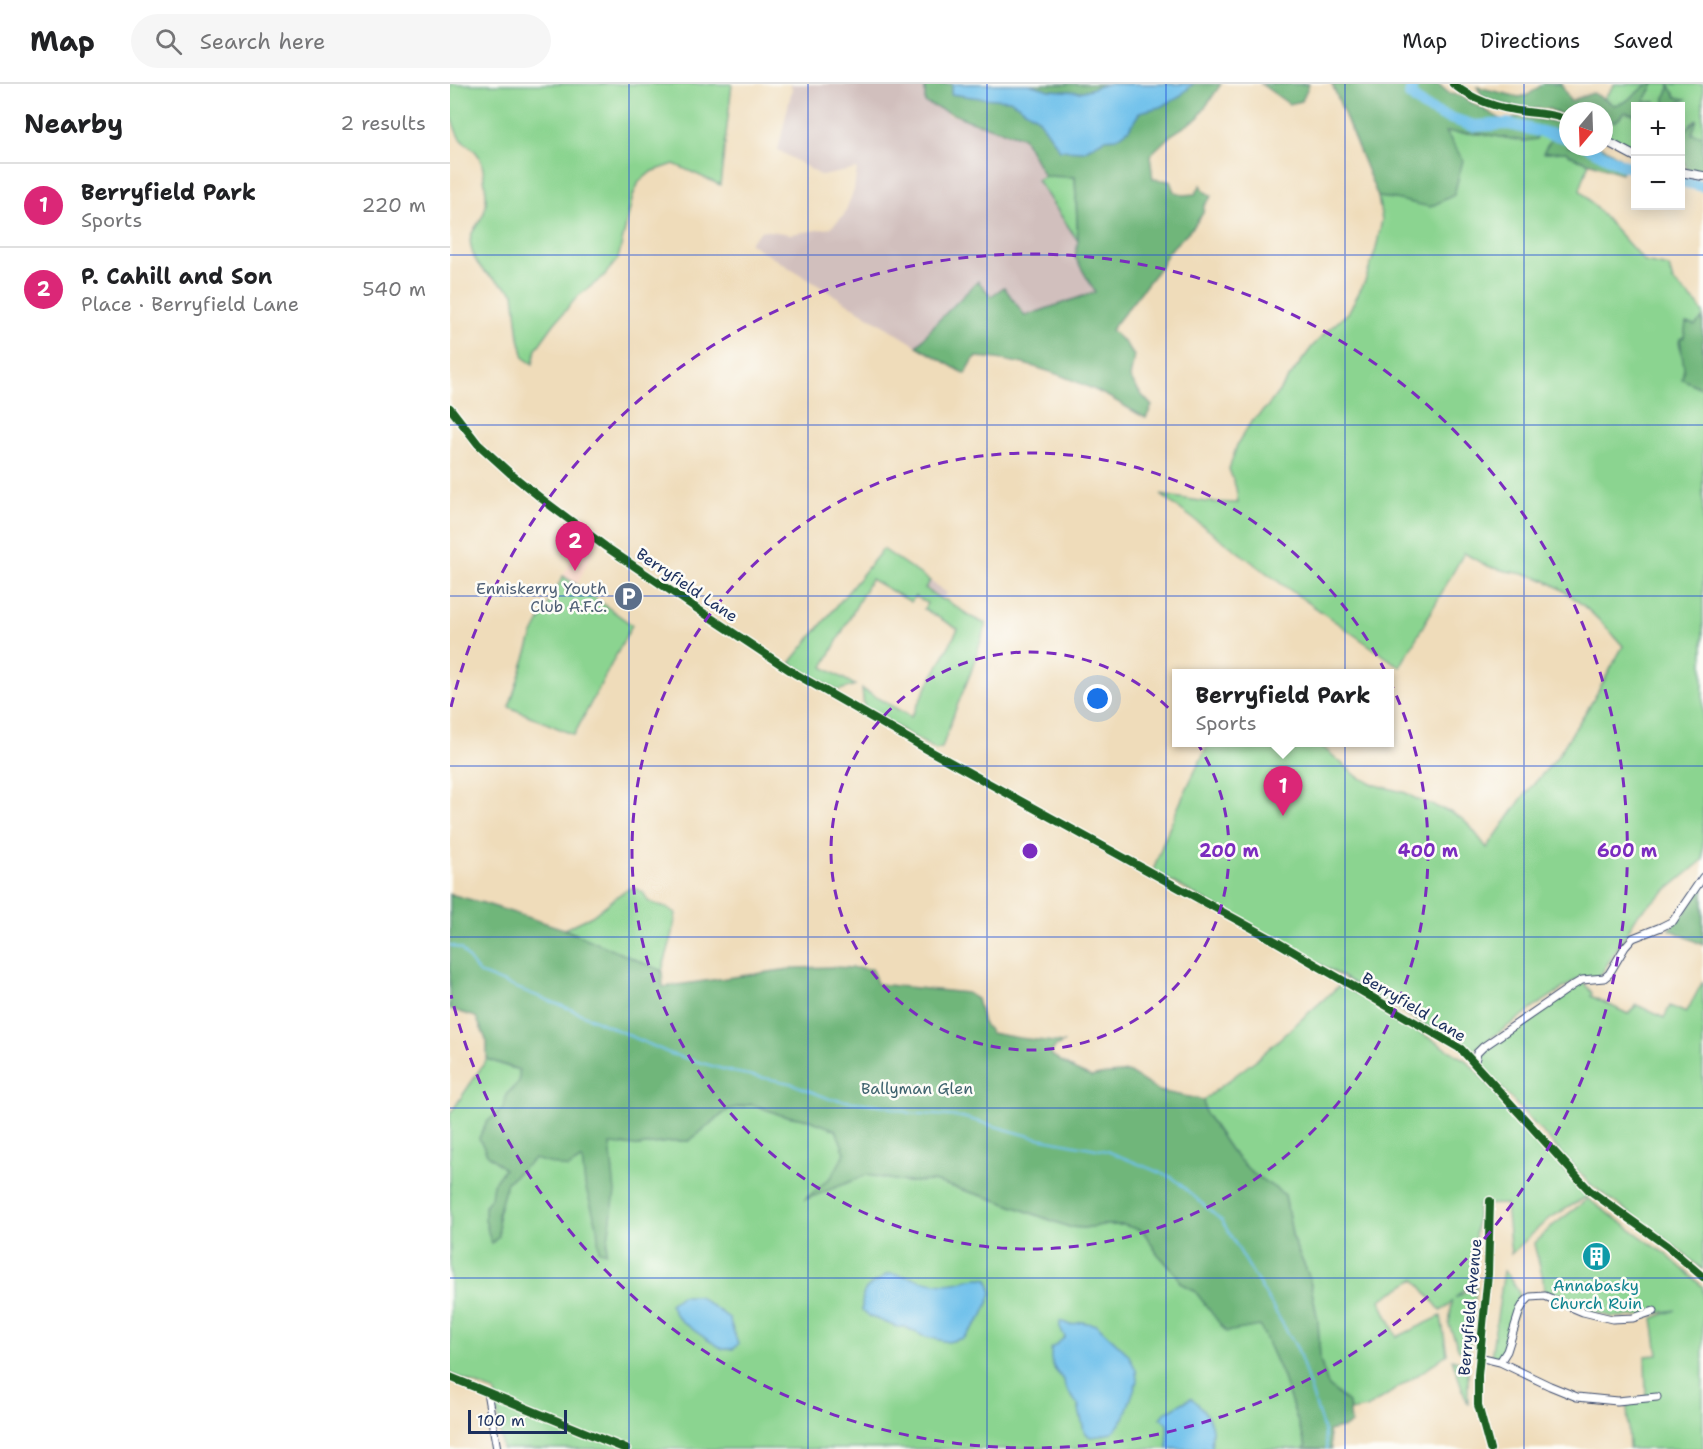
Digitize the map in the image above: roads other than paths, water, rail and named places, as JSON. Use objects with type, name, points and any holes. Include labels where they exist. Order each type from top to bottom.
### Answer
[{"type":"main road","points":[[1453,84],[1488,104],[1528,113],[1559,116]]},
{"type":"main road","points":[[1613,145],[1633,156]]},
{"type":"main road","points":[[1685,172],[1703,176]]},
{"type":"street","name":"Berryfield Lane","points":[[450,408],[486,452],[586,533],[794,673],[934,753]]},
{"type":"street","name":"Berryfield Lane","points":[[1094,842],[1270,938],[1461,1049],[1589,1190],[1667,1246],[1703,1277]]},
{"type":"street","points":[[1474,1062],[1477,1053],[1483,1047],[1572,986],[1582,980],[1604,978],[1609,975],[1625,947],[1634,938],[1672,921],[1703,877]]},
{"type":"street","name":"Berryfield Avenue","points":[[1490,1449],[1478,1405],[1479,1357],[1486,1293],[1491,1201]]},
{"type":"street","points":[[1500,1362],[1507,1351],[1520,1310],[1530,1297],[1545,1296],[1583,1312],[1612,1320],[1633,1318],[1654,1311]]},
{"type":"street","points":[[1479,1357],[1500,1362],[1577,1396],[1617,1401],[1657,1397]]},
{"type":"street","points":[[450,1377],[626,1449]]},
{"type":"street","points":[[487,1392],[497,1449]]},
{"type":"water","points":[[953,84],[1028,84],[1050,90],[1080,92],[1107,84],[1193,84],[1178,98],[1160,107],[1140,112],[1129,129],[1117,138],[1104,139],[1084,151],[1060,150],[1038,118],[1010,100],[951,94]]},
{"type":"water","points":[[887,1274],[946,1284],[983,1278],[988,1279],[992,1293],[982,1317],[964,1338],[948,1342],[923,1336],[905,1327],[897,1327],[871,1317],[862,1310],[865,1290]]},
{"type":"water","points":[[681,1296],[698,1296],[729,1318],[738,1344],[733,1349],[723,1349],[681,1321],[670,1304]]},
{"type":"water","points":[[1060,1321],[1070,1325],[1082,1322],[1097,1325],[1128,1354],[1136,1370],[1137,1381],[1124,1418],[1110,1433],[1090,1437],[1084,1431],[1078,1405],[1065,1387],[1064,1380],[1055,1370],[1051,1359],[1051,1349],[1065,1337]]},
{"type":"water","points":[[1191,1398],[1210,1421],[1212,1449],[1168,1449],[1167,1424],[1161,1418],[1166,1412]]},
{"type":"waterway","points":[[1412,84],[1410,95],[1423,106],[1441,115],[1474,126],[1508,124],[1559,136]]},
{"type":"waterway","points":[[1605,156],[1631,167]]},
{"type":"waterway","points":[[1685,182],[1703,186]]},
{"type":"waterway","points":[[450,945],[461,949],[479,973],[570,1009],[671,1054],[733,1072],[790,1083],[830,1099],[880,1105],[910,1113],[962,1117],[1033,1137],[1107,1151],[1173,1178],[1222,1221],[1298,1350],[1324,1431],[1327,1449]]},
{"type":"place","name":"P. Cahill and Son","points":[[575,571]]},
{"type":"place","name":"Enniskerry Youth Club A.F.C.","points":[[628,597]]},
{"type":"place","name":"Berryfield Park","points":[[1283,816]]},
{"type":"place","name":"Annabasky Church Ruin","points":[[1596,1257]]},
{"type":"park label","name":"Ballyman Glen","points":[[917,1088]]}]
